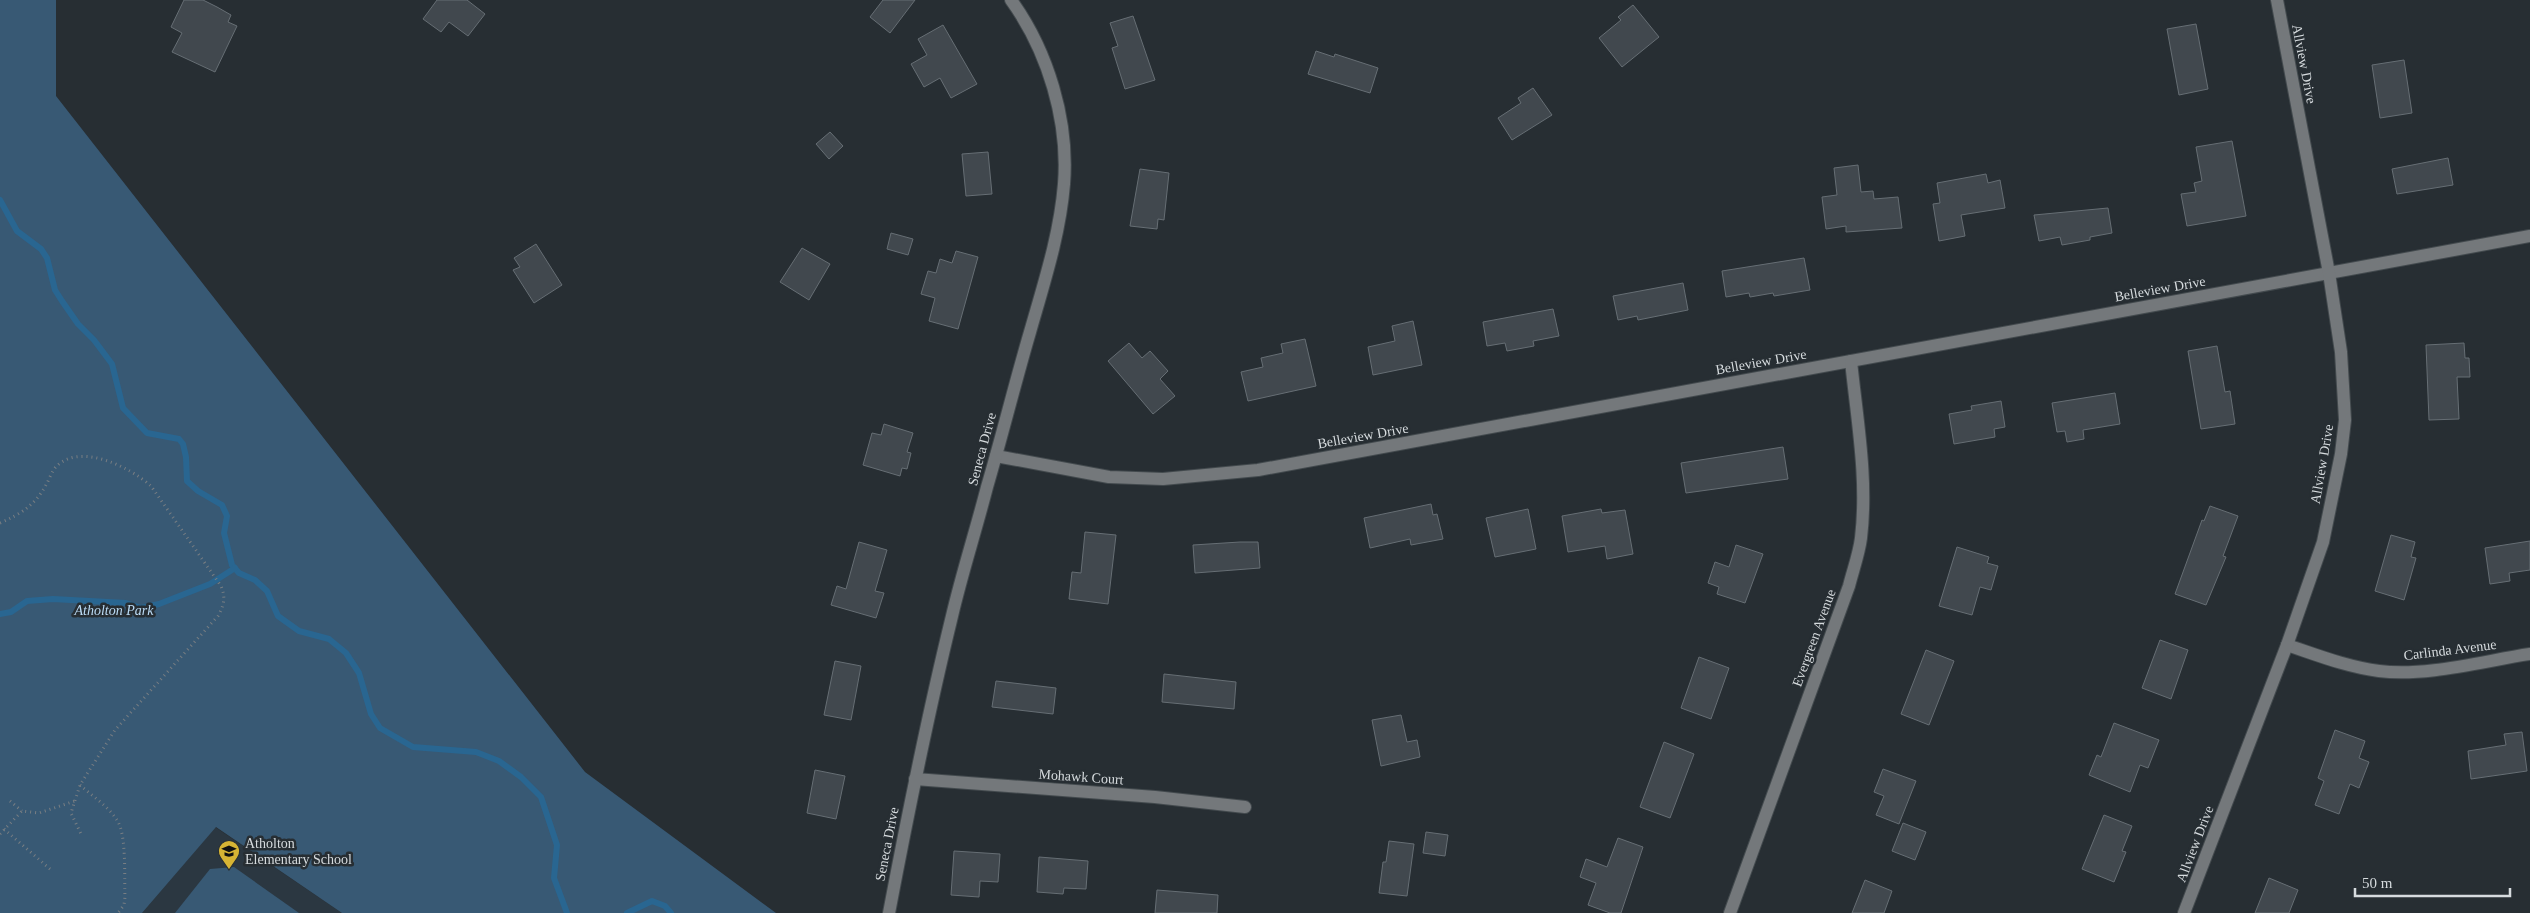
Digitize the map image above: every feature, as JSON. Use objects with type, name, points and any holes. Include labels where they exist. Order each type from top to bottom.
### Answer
[{"type":"street","name":"Seneca Drive","points":[[889,913],[915,779],[952,614],[1054,242],[1064,183],[1063,142],[1053,89],[1042,52],[1011,0]]},
{"type":"street","name":"Allview Drive","points":[[2184,913],[2287,645],[2323,542],[2341,454],[2345,420],[2341,352],[2329,273],[2277,0]]},
{"type":"street","name":"Belleview Drive","points":[[996,456],[1109,477],[1163,479],[1258,470],[2530,236]]},
{"type":"street","name":"Evergreen Avenue","points":[[1730,913],[1849,586],[1860,540],[1864,507],[1863,473],[1851,361]]},
{"type":"street","name":"Carlinda Avenue","points":[[2287,645],[2347,665],[2380,671],[2412,671],[2530,654]]},
{"type":"street","name":"Mohawk Court","points":[[915,779],[1155,797],[1245,807]]},
{"type":"path","points":[[0,523],[18,515],[38,500],[54,469],[64,461],[78,457],[96,458],[123,466],[138,474],[151,486],[225,596],[224,605],[218,616],[115,730],[80,785],[71,813],[82,836]]},
{"type":"path","points":[[80,785],[109,810],[118,821],[121,832],[125,897],[124,905],[118,913]]},
{"type":"path","points":[[10,801],[22,811],[39,813],[75,801]]},
{"type":"path","points":[[0,834],[22,811]]},
{"type":"path","points":[[4,829],[50,869]]},
{"type":"shaded area","name":"Atholton Elementary School","points":[[215,827],[342,913],[142,913]]},
{"type":"green space","name":"Atholton Park","points":[[0,0],[56,0],[56,96],[585,772],[776,913],[342,913],[216,827],[142,913],[0,913]]},
{"type":"green space","points":[[234,867],[299,913],[175,913],[210,869]]},
{"type":"building","points":[[184,0],[203,0],[231,15],[228,22],[237,26],[215,72],[172,52],[182,33],[171,27]]},
{"type":"building","points":[[437,0],[467,0],[485,14],[468,36],[449,22],[441,32],[423,19]]},
{"type":"building","points":[[883,0],[915,0],[890,33],[870,17]]},
{"type":"building","points":[[1633,5],[1659,37],[1622,67],[1599,38],[1621,20],[1618,17]]},
{"type":"building","points":[[1133,16],[1155,80],[1125,89],[1112,48],[1118,46],[1110,23]]},
{"type":"building","points":[[2196,24],[2208,89],[2179,95],[2167,29]]},
{"type":"building","points":[[943,25],[977,84],[951,98],[940,78],[924,87],[911,64],[927,55],[918,39]]},
{"type":"building","points":[[1316,51],[1334,57],[1335,54],[1378,68],[1370,93],[1308,74]]},
{"type":"building","points":[[2404,60],[2412,113],[2380,118],[2372,65]]},
{"type":"building","points":[[1533,88],[1552,115],[1512,140],[1498,118],[1521,103],[1518,98]]},
{"type":"building","points":[[830,132],[843,146],[829,159],[816,144]]},
{"type":"building","points":[[2232,141],[2246,216],[2187,226],[2181,194],[2196,192],[2194,183],[2202,181],[2196,147]]},
{"type":"building","points":[[988,152],[992,194],[966,196],[962,154]]},
{"type":"building","points":[[2448,158],[2453,185],[2397,194],[2392,169]]},
{"type":"building","points":[[1858,165],[1861,192],[1873,191],[1874,199],[1898,197],[1902,228],[1846,232],[1846,226],[1826,229],[1822,197],[1837,195],[1834,168]]},
{"type":"building","points":[[1140,169],[1169,173],[1164,220],[1158,219],[1157,229],[1130,226]]},
{"type":"building","points":[[1986,174],[1988,183],[2000,180],[2005,208],[1961,215],[1965,236],[1939,241],[1933,204],[1940,203],[1937,183]]},
{"type":"building","points":[[2108,208],[2112,233],[2090,237],[2090,240],[2062,245],[2060,237],[2039,241],[2034,215]]},
{"type":"building","points":[[891,233],[913,239],[908,255],[887,249]]},
{"type":"building","points":[[536,244],[562,285],[534,303],[513,270],[520,267],[514,258]]},
{"type":"building","points":[[802,248],[830,264],[809,300],[780,282]]},
{"type":"building","points":[[956,251],[978,257],[958,329],[929,321],[935,298],[921,294],[928,271],[936,273],[940,259],[952,263]]},
{"type":"building","points":[[1804,258],[1810,290],[1774,296],[1773,293],[1750,297],[1749,293],[1726,297],[1722,271]]},
{"type":"building","points":[[1683,283],[1688,310],[1638,320],[1637,316],[1618,320],[1613,296]]},
{"type":"building","points":[[1553,309],[1559,336],[1533,341],[1534,346],[1507,351],[1505,343],[1487,346],[1483,322]]},
{"type":"building","points":[[1413,321],[1422,365],[1373,375],[1368,347],[1395,341],[1392,326]]},
{"type":"building","points":[[1305,339],[1316,386],[1248,401],[1241,372],[1263,367],[1261,358],[1283,353],[1281,344]]},
{"type":"building","points":[[1129,343],[1142,358],[1150,351],[1168,371],[1160,379],[1175,396],[1153,414],[1108,361]]},
{"type":"building","points":[[2464,343],[2465,358],[2469,358],[2470,377],[2457,377],[2459,419],[2429,420],[2426,345]]},
{"type":"building","points":[[2217,346],[2225,392],[2230,391],[2235,424],[2201,429],[2188,351]]},
{"type":"building","points":[[2115,393],[2120,424],[2083,430],[2084,439],[2067,442],[2065,431],[2057,432],[2052,403]]},
{"type":"building","points":[[2001,401],[2005,427],[1994,429],[1995,437],[1954,444],[1949,414],[1972,410],[1971,406]]},
{"type":"building","points":[[884,424],[913,433],[907,452],[911,453],[907,469],[902,468],[900,476],[863,465],[872,433],[881,435]]},
{"type":"building","points":[[1783,447],[1788,479],[1686,493],[1681,463]]},
{"type":"building","points":[[1431,504],[1433,515],[1437,514],[1443,539],[1411,545],[1410,539],[1370,548],[1364,518]]},
{"type":"building","points":[[2210,506],[2238,516],[2223,556],[2226,557],[2206,605],[2175,594],[2202,520],[2204,521]]},
{"type":"building","points":[[1528,509],[1536,549],[1495,557],[1486,518]]},
{"type":"building","points":[[1601,509],[1602,513],[1625,510],[1633,554],[1607,559],[1605,546],[1568,552],[1562,516]]},
{"type":"building","points":[[1085,532],[1116,535],[1108,604],[1069,599],[1072,572],[1081,573]]},
{"type":"building","points":[[2391,535],[2415,542],[2411,557],[2416,558],[2404,600],[2375,591]]},
{"type":"building","points":[[2530,541],[2530,570],[2509,573],[2510,581],[2490,584],[2485,548]]},
{"type":"building","points":[[859,542],[887,550],[875,591],[884,593],[876,618],[831,605],[837,586],[846,589]]},
{"type":"building","points":[[1258,542],[1260,568],[1195,573],[1193,545]]},
{"type":"building","points":[[1736,545],[1763,554],[1745,603],[1717,594],[1719,587],[1708,583],[1715,562],[1729,567]]},
{"type":"building","points":[[1957,547],[1989,557],[1987,563],[1998,566],[1991,590],[1980,587],[1972,615],[1939,606]]},
{"type":"building","points":[[2160,640],[2188,650],[2171,699],[2142,688]]},
{"type":"building","points":[[1926,650],[1954,661],[1929,725],[1901,714]]},
{"type":"building","points":[[1699,657],[1729,668],[1711,719],[1681,708]]},
{"type":"building","points":[[835,661],[861,666],[851,720],[824,715]]},
{"type":"building","points":[[1164,674],[1236,682],[1234,709],[1162,702]]},
{"type":"building","points":[[996,681],[1056,688],[1053,714],[992,707]]},
{"type":"building","points":[[1401,715],[1407,742],[1417,740],[1420,757],[1381,766],[1372,720]]},
{"type":"building","points":[[2114,723],[2159,740],[2148,768],[2140,765],[2130,792],[2089,775],[2097,755],[2101,757]]},
{"type":"building","points":[[2335,730],[2365,741],[2359,758],[2369,762],[2359,788],[2350,784],[2339,814],[2315,805],[2324,781],[2318,778]]},
{"type":"building","points":[[2522,732],[2527,771],[2471,779],[2468,751],[2506,745],[2504,734]]},
{"type":"building","points":[[1664,742],[1694,754],[1670,818],[1640,807]]},
{"type":"building","points":[[1883,769],[1916,781],[1899,824],[1876,815],[1884,796],[1874,792]]},
{"type":"building","points":[[815,770],[845,776],[836,819],[807,813]]},
{"type":"building","points":[[2104,815],[2132,826],[2122,851],[2126,852],[2114,882],[2082,869]]},
{"type":"building","points":[[1903,823],[1926,832],[1915,860],[1892,851]]},
{"type":"building","points":[[1426,832],[1448,835],[1445,856],[1423,853]]},
{"type":"building","points":[[1618,838],[1643,847],[1621,913],[1610,913],[1588,905],[1596,883],[1580,877],[1586,859],[1607,867]]},
{"type":"building","points":[[1389,841],[1414,844],[1407,896],[1379,893],[1383,862],[1386,862]]},
{"type":"building","points":[[954,851],[1000,854],[998,882],[980,881],[979,897],[951,895]]},
{"type":"building","points":[[1039,857],[1088,861],[1086,889],[1064,888],[1063,894],[1037,892]]},
{"type":"building","points":[[2269,878],[2298,890],[2289,913],[2255,913]]},
{"type":"building","points":[[1865,880],[1892,891],[1884,913],[1852,913]]},
{"type":"building","points":[[1157,890],[1218,895],[1217,913],[1155,913]]},
{"type":"waterway","points":[[0,200],[17,231],[41,249],[47,258],[55,290],[78,324],[94,340],[112,364],[123,408],[147,433],[179,439],[183,444],[186,457],[187,481],[198,491],[222,505],[227,516],[224,533],[232,565],[239,573],[255,580],[267,591],[278,616],[299,631],[329,639],[346,653],[359,673],[371,714],[380,728],[413,747],[476,752],[499,761],[521,777],[541,797],[557,845],[554,878],[567,913]]},
{"type":"waterway","points":[[0,614],[11,612],[27,601],[53,599],[126,603],[141,608],[159,604],[210,584],[235,568]]},
{"type":"waterway","points":[[627,913],[652,901],[665,906],[671,913]]},
{"type":"place","name":"Atholton Elementary School","points":[[229,870]]}]
